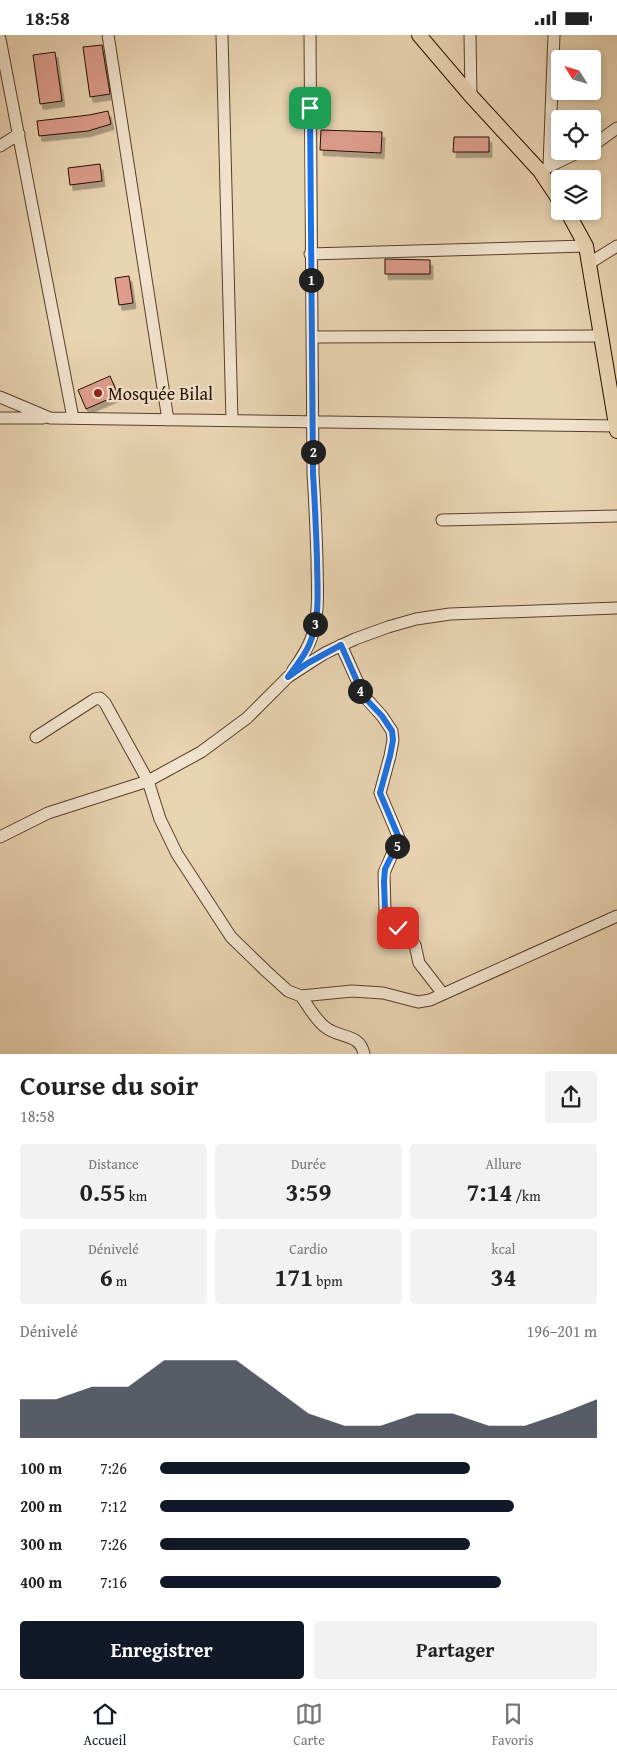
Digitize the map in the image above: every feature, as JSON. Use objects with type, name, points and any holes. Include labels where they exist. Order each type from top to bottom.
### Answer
[{"type":"main road","points":[[418,35],[471,96],[545,169],[551,182]]},
{"type":"main road","points":[[572,220],[586,246],[617,428]]},
{"type":"street","points":[[108,35],[168,420]]},
{"type":"street","points":[[222,35],[232,420]]},
{"type":"street","points":[[288,677],[309,646],[316,617],[317,591],[316,506],[313,474],[310,254],[310,35]]},
{"type":"street","points":[[470,35],[471,96]]},
{"type":"street","points":[[545,169],[554,35]]},
{"type":"street","points":[[0,39],[73,418]]},
{"type":"street","points":[[601,139],[617,127]]},
{"type":"street","points":[[0,145],[19,134]]},
{"type":"street","points":[[545,169],[563,160]]},
{"type":"street","points":[[310,254],[586,246]]},
{"type":"street","points":[[588,265],[617,246]]},
{"type":"street","points":[[312,337],[601,336]]},
{"type":"street","points":[[0,397],[50,418]]},
{"type":"street","points":[[0,418],[232,420],[617,428]]},
{"type":"street","points":[[442,520],[617,516]]},
{"type":"street","points":[[0,837],[48,813],[148,781],[201,752],[230,732],[288,677],[308,663],[341,645],[388,627],[416,619],[450,614],[617,608]]},
{"type":"street","points":[[341,645],[364,697],[382,716],[392,731],[393,740],[390,756],[380,793],[399,838],[384,873],[385,910],[392,921],[415,945],[419,963],[443,995]]},
{"type":"street","points":[[36,737],[94,699],[100,698],[105,703],[148,781],[160,819],[177,854],[231,937],[288,991],[301,996],[360,992],[383,993],[418,1002],[430,1000],[617,916]]},
{"type":"street","points":[[301,996],[325,1027],[343,1037],[358,1040],[362,1045],[364,1054]]},
{"type":"building","points":[[102,45],[110,94],[90,97],[83,47]]},
{"type":"building","points":[[55,52],[62,101],[40,104],[33,55]]},
{"type":"building","points":[[108,111],[111,124],[88,131],[39,136],[37,121]]},
{"type":"building","points":[[321,130],[382,132],[381,153],[320,150]]},
{"type":"building","points":[[454,137],[489,137],[489,152],[453,152]]},
{"type":"building","points":[[100,164],[102,181],[70,185],[68,168]]},
{"type":"building","points":[[385,259],[430,260],[430,274],[385,274]]},
{"type":"building","points":[[129,276],[133,303],[119,305],[115,278]]},
{"type":"building","name":"Mosquée Bilal","points":[[110,376],[118,395],[86,409],[78,390]]},
{"type":"place","name":"Mosquée Bilal","points":[[98,393]]},
{"type":"route","points":[[310,108],[310,254],[313,474],[316,506],[316,617],[309,646],[288,677],[308,663],[341,645],[364,697],[382,716],[392,731],[393,740],[390,756],[380,793],[399,838],[384,873],[385,910],[398,928]]}]
